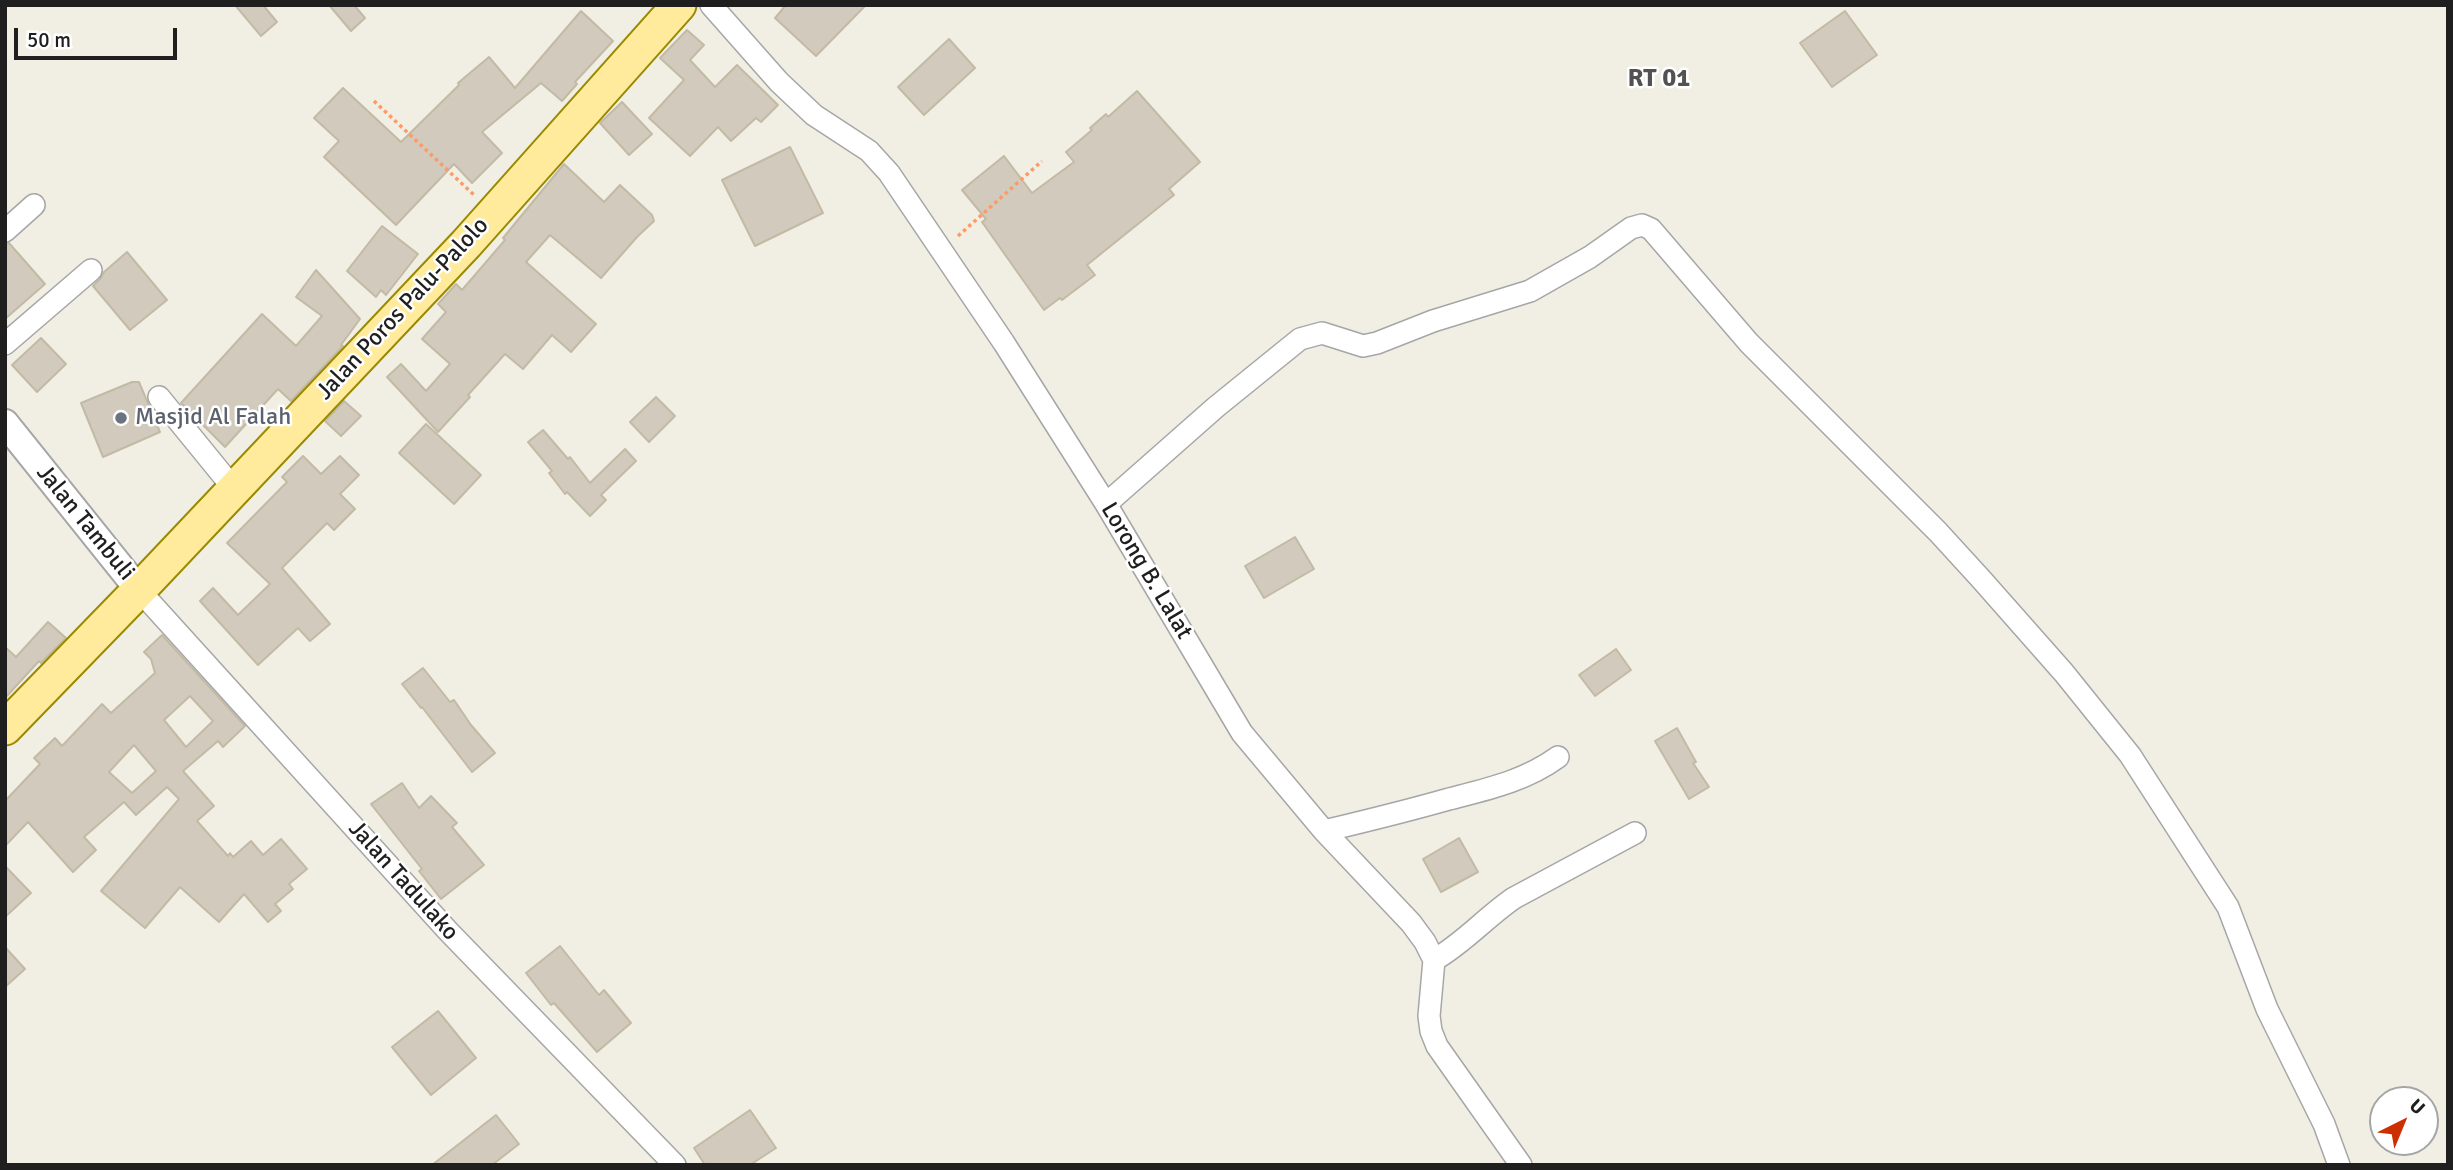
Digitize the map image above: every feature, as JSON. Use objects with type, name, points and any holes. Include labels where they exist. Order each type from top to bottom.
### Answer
[{"type":"main road","name":"Jalan Poros Palu-Palolo","points":[[5,728],[139,590],[494,213],[679,5]]},
{"type":"street","name":"Lorong B. Lalat","points":[[711,5],[779,82],[814,115],[869,151],[889,173],[1003,343],[1106,504],[1242,733],[1324,831],[1411,923],[1434,960]]},
{"type":"street","points":[[5,231],[34,205]]},
{"type":"street","points":[[1106,504],[1216,407],[1300,339],[1322,333],[1363,346],[1377,343],[1433,321],[1530,291],[1590,257],[1632,228],[1642,225],[1651,229],[1749,343],[1973,569],[2081,693],[2130,755],[2228,907],[2267,1009],[2324,1124],[2339,1165]]},
{"type":"street","points":[[5,344],[91,270]]},
{"type":"street","points":[[159,397],[234,489]]},
{"type":"street","name":"Jalan Tambuli","points":[[5,423],[139,590]]},
{"type":"street","name":"Jalan Tadulako","points":[[139,590],[448,931],[675,1165]]},
{"type":"street","points":[[1324,831],[1395,815],[1491,788],[1538,772],[1558,757]]},
{"type":"street","points":[[1521,1165],[1437,1046],[1429,1016],[1434,960],[1455,949],[1514,898],[1635,833]]},
{"type":"path","points":[[374,101],[494,213]]},
{"type":"path","points":[[940,251],[1042,162]]},
{"type":"building","points":[[235,5],[263,5],[277,22],[261,36]]},
{"type":"building","points":[[329,5],[354,5],[365,18],[351,31]]},
{"type":"building","points":[[786,5],[866,5],[816,56],[775,18]]},
{"type":"building","points":[[581,11],[613,41],[575,82],[577,84],[562,101],[541,83],[482,132],[502,153],[472,183],[454,164],[396,225],[324,157],[339,141],[314,118],[343,88],[401,142],[459,85],[458,83],[489,57],[515,88]]},
{"type":"building","points":[[1845,11],[1877,55],[1832,87],[1800,43]]},
{"type":"building","points":[[687,30],[704,45],[690,60],[715,87],[737,65],[778,105],[761,122],[756,118],[731,141],[718,127],[690,156],[649,118],[684,80],[660,58]]},
{"type":"building","points":[[949,39],[975,68],[924,115],[898,87]]},
{"type":"building","points":[[1137,91],[1200,162],[1169,189],[1174,195],[1087,265],[1095,275],[1044,310],[982,222],[986,219],[962,190],[1004,156],[1032,193],[1074,162],[1066,152],[1106,114],[1108,117]]},
{"type":"building","points":[[622,102],[652,134],[629,155],[600,123]]},
{"type":"building","points":[[790,147],[823,213],[755,246],[722,180]]},
{"type":"building","points":[[564,164],[604,202],[620,185],[652,215],[654,221],[601,278],[550,235],[526,262],[596,324],[571,352],[552,335],[523,369],[505,354],[438,432],[387,377],[401,364],[426,391],[450,364],[422,339],[446,312],[438,304],[456,284],[462,290]]},
{"type":"building","points":[[382,226],[418,254],[386,295],[381,290],[376,297],[347,271]]},
{"type":"building","points":[[9,243],[45,284],[5,319],[5,244]]},
{"type":"building","points":[[127,252],[167,300],[130,330],[93,286],[104,272]]},
{"type":"building","points":[[316,270],[360,319],[341,345],[343,346],[291,401],[278,389],[225,447],[181,403],[262,314],[296,346],[322,316],[296,297]]},
{"type":"building","points":[[41,338],[66,364],[37,392],[12,365]]},
{"type":"building","name":"Masjid Al Falah","points":[[132,382],[139,382],[160,432],[103,457],[81,403]]},
{"type":"building","points":[[656,397],[675,416],[649,442],[630,422]]},
{"type":"building","points":[[344,401],[361,416],[341,436],[325,421]]},
{"type":"building","points":[[426,424],[481,475],[454,504],[399,453]]},
{"type":"building","points":[[543,430],[568,459],[570,457],[590,483],[625,449],[636,461],[601,495],[606,500],[590,516],[567,492],[565,494],[549,473],[552,471],[528,442]]},
{"type":"building","points":[[303,456],[321,474],[340,456],[359,475],[340,494],[355,509],[334,530],[327,523],[282,568],[330,624],[310,641],[298,628],[258,665],[200,601],[213,588],[238,615],[270,584],[227,543],[287,482],[282,477]]},
{"type":"building","points":[[1295,537],[1314,569],[1264,598],[1245,566]]},
{"type":"building","points":[[48,622],[66,638],[41,663],[39,661],[5,698],[5,647],[16,657]]},
{"type":"building","points":[[162,635],[245,726],[223,747],[218,741],[183,771],[214,806],[197,821],[228,856],[230,853],[233,857],[251,841],[263,855],[281,839],[307,869],[289,884],[293,889],[275,904],[281,911],[268,922],[244,894],[219,922],[180,887],[145,928],[101,891],[179,799],[167,787],[136,815],[124,802],[84,837],[96,850],[73,872],[28,822],[5,846],[5,801],[40,764],[34,758],[55,738],[62,746],[102,704],[111,713],[155,673],[151,659],[144,652]],"holes":[[[190,696],[213,721],[186,747],[164,720]],[[134,745],[156,771],[132,793],[109,772]]]},
{"type":"building","points":[[1616,649],[1631,670],[1595,696],[1579,675]]},
{"type":"building","points":[[423,668],[450,702],[454,700],[495,753],[472,772],[402,684]]},
{"type":"building","points":[[1677,728],[1696,762],[1693,763],[1709,787],[1689,799],[1655,741]]},
{"type":"building","points":[[402,783],[419,808],[431,796],[457,823],[452,827],[484,865],[441,899],[419,871],[422,869],[371,804]]},
{"type":"building","points":[[1459,838],[1478,872],[1441,892],[1423,859]]},
{"type":"building","points":[[5,866],[31,893],[5,917]]},
{"type":"building","points":[[560,946],[599,995],[604,990],[631,1023],[597,1052],[554,1003],[551,1005],[526,973]]},
{"type":"building","points":[[5,947],[25,969],[5,987]]},
{"type":"building","points":[[438,1011],[476,1058],[431,1095],[392,1047]]},
{"type":"building","points":[[750,1110],[776,1148],[750,1165],[705,1165],[694,1148]]},
{"type":"building","points":[[496,1115],[519,1144],[492,1165],[432,1165]]},
{"type":"place","name":"Masjid Al Falah","points":[[121,418]]},
{"type":"district","name":"RT 01","points":[[1659,79]]}]
